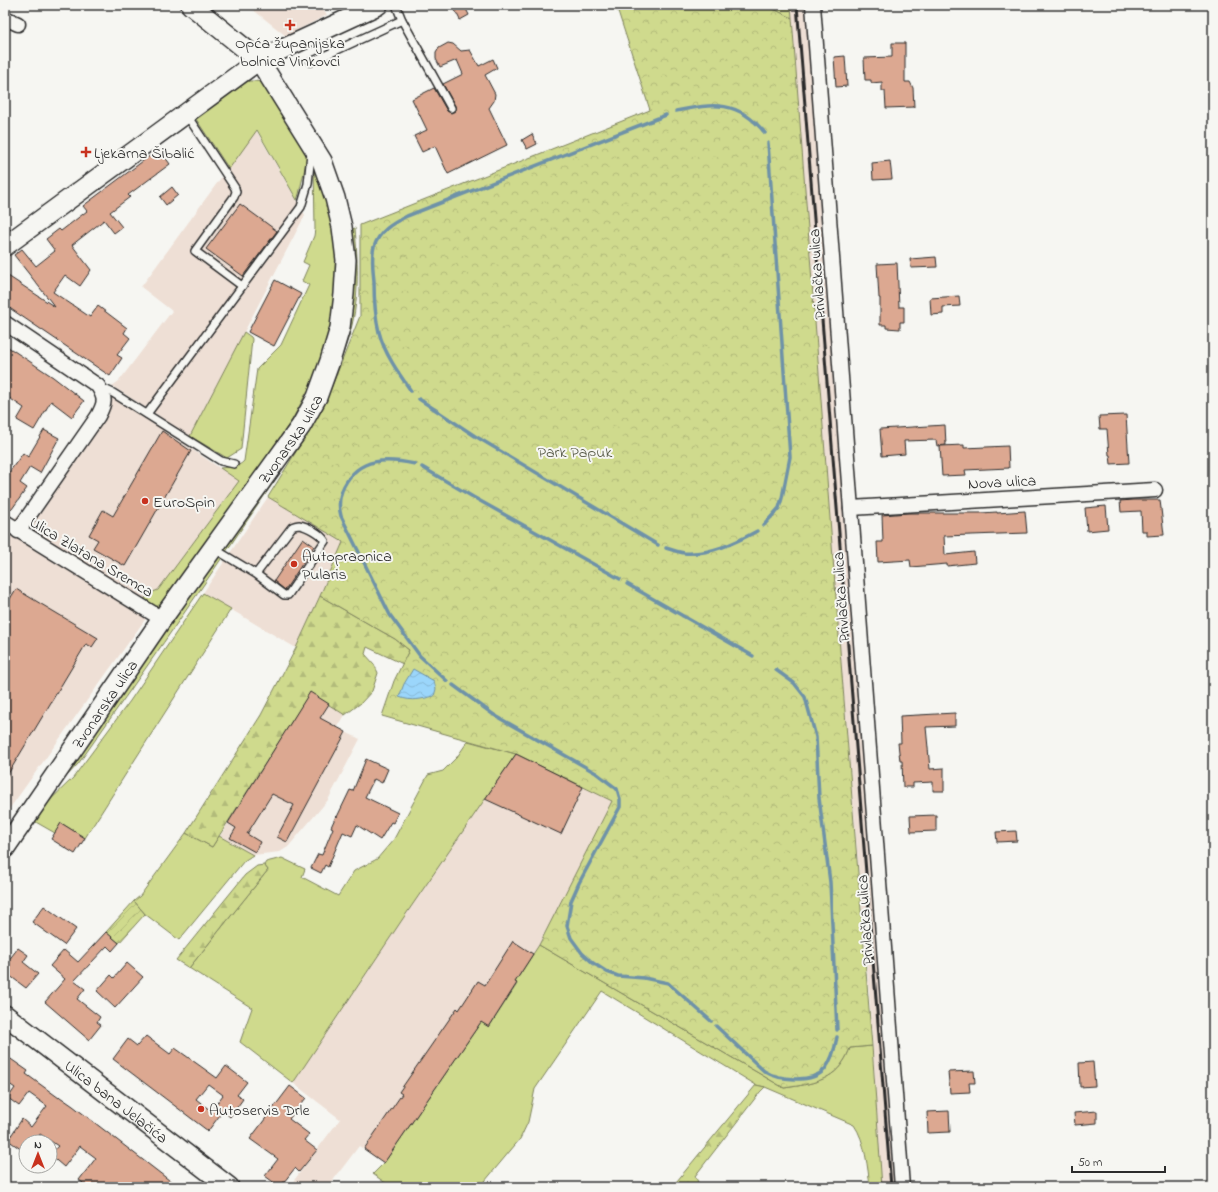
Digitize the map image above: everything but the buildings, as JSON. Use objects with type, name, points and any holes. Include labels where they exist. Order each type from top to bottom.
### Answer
[{"type":"main road","name":"Zvonarska ulica","points":[[5,848],[162,619],[301,426],[317,397],[340,328],[346,260],[342,227],[335,198],[322,161],[259,60],[191,5]]},
{"type":"main road","points":[[5,246],[259,60],[378,5]]},
{"type":"main road","name":"Ulica bana Jelačića","points":[[5,1015],[229,1187]]},
{"type":"street","name":"Privlačka ulica","points":[[813,5],[902,1187]]},
{"type":"street","points":[[5,323],[98,386],[103,395],[104,405],[98,416],[18,531]]},
{"type":"street","name":"Nova ulica","points":[[851,508],[1155,490]]},
{"type":"street","name":"Ulica Zlatana Sremca","points":[[5,522],[162,619]]},
{"type":"lane","points":[[396,5],[402,20],[451,108]]},
{"type":"lane","points":[[311,62],[402,20]]},
{"type":"lane","points":[[186,114],[235,188],[236,192],[195,251],[242,286]]},
{"type":"lane","points":[[147,414],[301,208],[308,184],[312,144]]},
{"type":"lane","points":[[98,386],[113,393],[221,461],[234,464]]},
{"type":"lane","points":[[213,548],[256,574],[284,595],[288,595],[325,541],[323,538],[305,527],[299,525],[292,527],[256,574]]},
{"type":"shaded area","name":"Opća županijska bolnica Vinkovci","points":[[247,5],[319,5],[327,15],[286,36]]},
{"type":"shaded area","points":[[791,5],[805,5],[897,1187],[882,1187],[869,993],[840,650]]},
{"type":"shaded area","points":[[256,130],[305,215],[190,436],[112,386],[119,381],[172,311],[141,287]]},
{"type":"shaded area","points":[[107,392],[239,481],[158,590],[148,594],[154,607],[5,815],[5,525],[23,512],[92,411]]},
{"type":"shaded area","points":[[268,497],[343,542],[296,648],[203,593]]},
{"type":"shaded area","points":[[310,692],[345,715],[337,728],[360,739],[328,800],[288,847],[280,852],[253,855],[220,836]]},
{"type":"shaded area","points":[[516,754],[612,801],[539,945],[515,982],[517,983],[489,1027],[481,1022],[384,1163],[359,1146],[328,1187],[289,1187],[340,1119],[293,1083],[404,917]]},
{"type":"green space","name":"Park Papuk","points":[[616,5],[765,5],[792,18],[872,1046],[850,1048],[838,1069],[825,1078],[809,1084],[784,1088],[539,945],[612,801],[516,754],[382,716],[394,681],[409,650],[395,639],[320,596],[343,542],[268,497],[323,408],[360,316],[360,225],[650,110]]},
{"type":"green space","points":[[765,5],[791,5],[792,18]]},
{"type":"green space","points":[[240,81],[262,82],[309,150],[297,200],[257,130],[229,169],[192,113]]},
{"type":"green space","points":[[314,165],[329,199],[333,220],[336,255],[336,292],[334,309],[324,353],[312,382],[292,420],[165,604],[154,607],[143,602],[148,594],[158,590],[239,481],[220,468],[236,466],[244,461],[257,369],[281,345],[309,285],[302,281],[309,265],[303,262],[314,236],[315,229]]},
{"type":"green space","points":[[355,228],[357,284],[355,312],[339,365],[315,415],[302,439],[272,485],[164,642],[78,764],[53,791],[314,411],[350,230]]},
{"type":"green space","points":[[244,332],[252,339],[241,449],[227,458],[190,436]]},
{"type":"green space","points":[[203,593],[231,609],[85,838],[61,823],[55,833],[34,821],[44,806],[73,778],[130,701]]},
{"type":"green space","points":[[320,596],[395,639],[409,650],[403,664],[367,647],[365,654],[374,664],[378,673],[372,691],[361,703],[345,715],[310,693],[212,847],[186,833],[261,715],[296,648]]},
{"type":"green space","points":[[468,741],[516,754],[404,917],[293,1083],[240,1042],[252,1008],[189,968],[268,870],[264,865],[266,862],[282,858],[305,869],[302,877],[338,896],[354,871],[377,859],[394,839],[428,775],[443,771],[457,757]]},
{"type":"green space","points":[[186,833],[212,847],[219,836],[253,855],[244,861],[179,940],[145,914],[134,901],[140,896]]},
{"type":"green space","points":[[264,865],[268,870],[189,968],[176,960],[245,875],[257,866]]},
{"type":"green space","points":[[134,901],[145,914],[119,943],[106,932]]},
{"type":"green space","points":[[539,945],[784,1088],[809,1084],[825,1078],[838,1069],[850,1048],[872,1046],[882,1187],[870,1187],[867,1163],[861,1138],[854,1125],[765,1087],[756,1085],[602,991],[535,1089],[528,1122],[520,1139],[480,1187],[391,1187],[373,1174],[384,1163],[481,1022],[489,1027],[517,984],[515,982]]},
{"type":"green space","points":[[756,1085],[765,1087],[695,1176],[698,1182],[695,1187],[672,1187]]},
{"type":"water","points":[[413,669],[434,681],[436,689],[434,696],[413,700],[399,697],[404,684]]},
{"type":"waterway","points":[[676,111],[702,106],[735,109],[755,122],[765,133]]},
{"type":"waterway","points":[[411,391],[384,348],[378,326],[372,264],[374,247],[379,236],[392,225],[407,216],[666,115]]},
{"type":"waterway","points":[[764,525],[779,508],[790,457],[768,143]]},
{"type":"waterway","points":[[419,399],[475,436],[658,545]]},
{"type":"waterway","points":[[415,464],[384,461],[375,462],[357,469],[350,476],[342,490],[339,504],[340,512],[390,615],[420,656],[447,681]]},
{"type":"waterway","points":[[422,467],[620,579]]},
{"type":"waterway","points":[[666,548],[684,553],[703,552],[731,544],[757,531]]},
{"type":"waterway","points":[[627,584],[753,656]]},
{"type":"waterway","points":[[776,670],[794,683],[805,697],[816,737],[819,798],[830,882],[837,1030]]},
{"type":"waterway","points":[[453,685],[494,715],[596,773],[617,789],[620,799],[620,807],[579,883],[571,901],[567,926],[571,938],[582,953],[593,963],[607,972],[618,976],[644,978],[668,983],[711,1021]]},
{"type":"waterway","points":[[716,1026],[764,1071],[778,1077],[795,1079],[812,1077],[825,1069],[830,1062],[837,1037]]},
{"type":"railway","points":[[797,5],[891,1187]]},
{"type":"place","name":"Opća županijska bolnica Vinkovci","points":[[290,25]]},
{"type":"place","name":"Ljekarna Šibalić","points":[[86,152]]},
{"type":"place","name":"EuroSpin","points":[[145,501]]},
{"type":"place","name":"Autopraonica Pularis","points":[[294,564]]},
{"type":"place","name":"Autoservis Drle","points":[[201,1109]]}]
